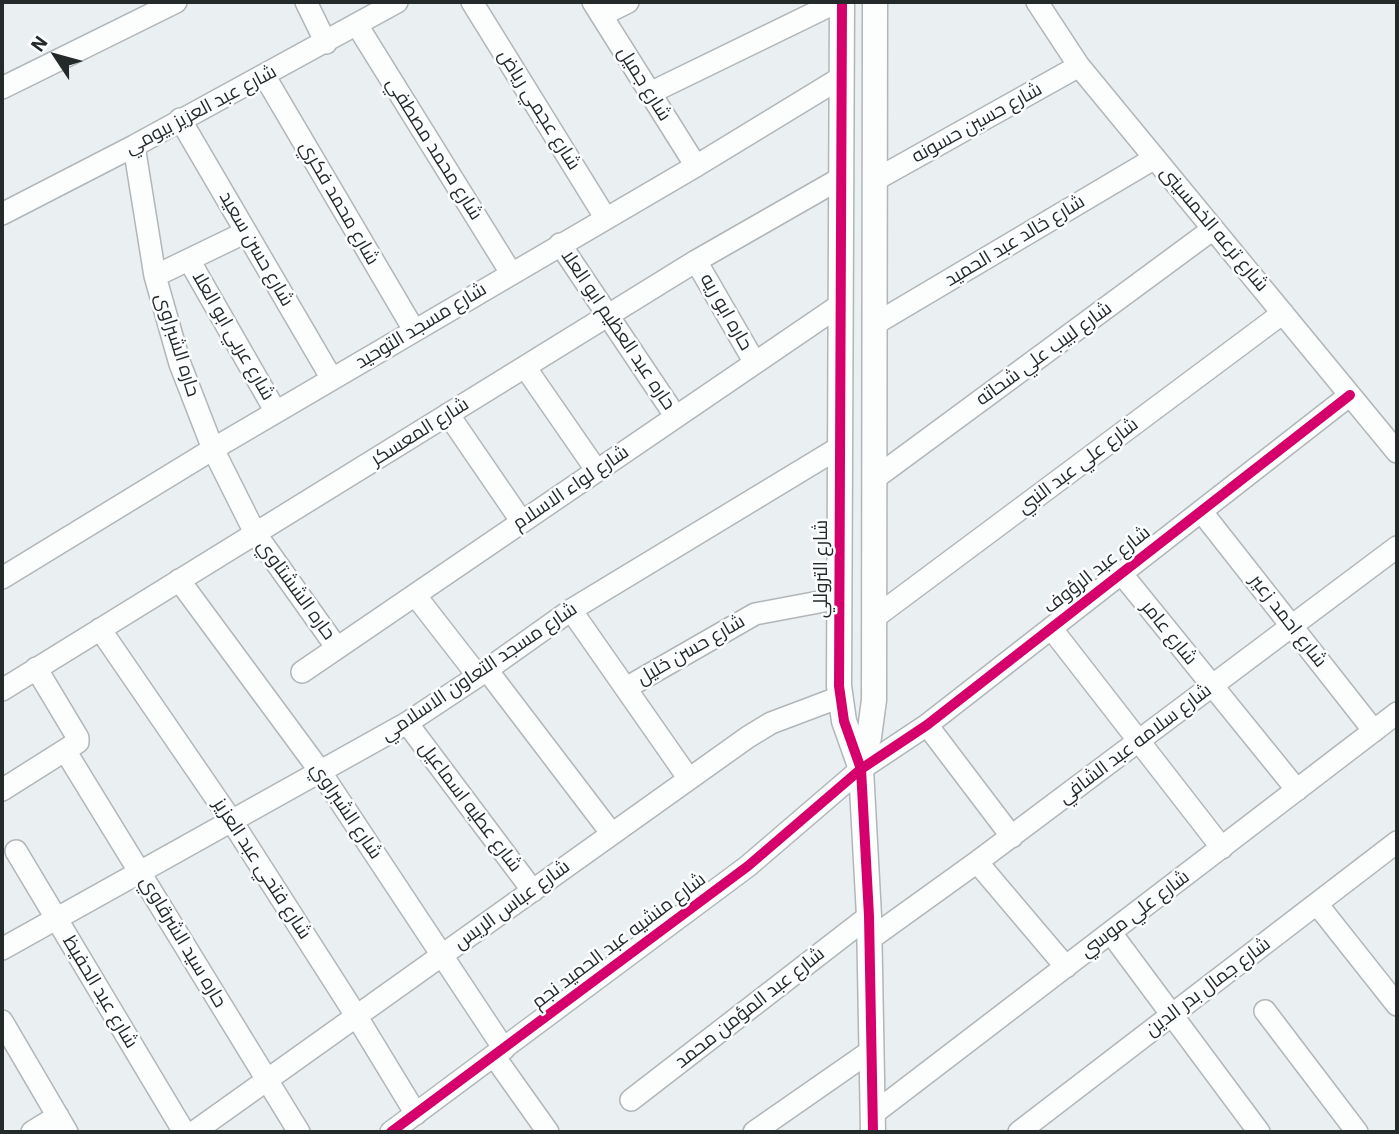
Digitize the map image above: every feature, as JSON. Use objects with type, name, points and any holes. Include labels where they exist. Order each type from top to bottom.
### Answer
[{"type":"street","points":[[2,88],[176,2]]},
{"type":"street","points":[[306,2],[326,43]]},
{"type":"street","name":"شارع عبد العزيز بيومي","points":[[2,214],[326,43],[397,2]]},
{"type":"street","name":"شارع عجمي رياض","points":[[472,2],[605,217]]},
{"type":"street","points":[[598,9],[628,2]]},
{"type":"street","points":[[650,93],[840,2]]},
{"type":"street","name":"شارع التروللي","points":[[840,2],[840,697],[844,721],[861,769],[870,927],[873,1123]]},
{"type":"street","name":"شارع التروللي","points":[[861,769],[874,700],[875,2]]},
{"type":"street","name":"شارع ترعه الخمسينى","points":[[1037,2],[1079,66],[1397,452]]},
{"type":"street","name":"شارع جميل","points":[[598,9],[696,166]]},
{"type":"street","name":"شارع محمد مصطفي","points":[[357,25],[511,272]]},
{"type":"street","name":"شارع حسين حسونه","points":[[875,180],[1079,66]]},
{"type":"street","name":"شارع محمد فكري","points":[[264,75],[414,330]]},
{"type":"street","name":"شارع مسجد التوحيد","points":[[2,578],[213,449],[696,166],[842,77]]},
{"type":"street","name":"شارع حسن سعيد","points":[[180,119],[332,379]]},
{"type":"street","name":"حاره الشبراوى","points":[[134,146],[155,276],[180,364],[213,449],[255,533]]},
{"type":"street","name":"شارع خالد عبد الحميد","points":[[875,324],[1154,158]]},
{"type":"street","name":"شارع المعسكر","points":[[2,690],[696,261],[841,178]]},
{"type":"street","name":"شارع لبيب علي شحاته","points":[[874,479],[1213,229]]},
{"type":"street","points":[[155,276],[246,232]]},
{"type":"street","name":"حاره عبد العظيم ابو العلا","points":[[560,244],[676,417]]},
{"type":"street","name":"شارع عربي ابو العلا","points":[[190,260],[276,412]]},
{"type":"street","name":"حاره ابو ريه","points":[[696,261],[755,363]]},
{"type":"street","name":"شارع لواء الاسلام","points":[[302,672],[840,305]]},
{"type":"street","name":"شارع علي عبد النبي","points":[[874,618],[1283,313]]},
{"type":"street","points":[[525,367],[597,471]]},
{"type":"street","name":"شارع عبد الرؤوف","points":[[861,769],[927,725],[1350,395]]},
{"type":"street","points":[[449,414],[522,522]]},
{"type":"street","name":"شارع مسجد التعاون الاسلامي","points":[[2,949],[407,723],[571,610],[840,447]]},
{"type":"street","name":"شارع احمد زعير","points":[[1201,511],[1374,731]]},
{"type":"street","name":"حاره الششتاوي","points":[[255,533],[337,648]]},
{"type":"street","name":"شارع سلامه عبد الشافي","points":[[870,927],[977,862],[1012,837],[1397,547]]},
{"type":"street","name":"شارع عامر","points":[[1121,573],[1297,790]]},
{"type":"street","name":"شارع الشبراوي","points":[[179,580],[320,771],[442,956],[548,1132]]},
{"type":"street","points":[[415,595],[612,834]]},
{"type":"street","name":"شارع حسن خليل","points":[[626,688],[755,614],[840,598]]},
{"type":"street","points":[[571,610],[689,779]]},
{"type":"street","points":[[1051,628],[1222,848]]},
{"type":"street","name":"شارع فتحي عبد العزيز","points":[[100,629],[231,820],[357,1017],[416,1121]]},
{"type":"street","points":[[2,790],[78,744],[78,738],[36,668]]},
{"type":"street","name":"شارع عباس الريس","points":[[194,1132],[771,723],[840,697]]},
{"type":"street","name":"شارع علي موسي","points":[[873,1123],[1066,967],[1397,713]]},
{"type":"street","name":"شارع عطيه اسماعيل","points":[[407,723],[533,891]]},
{"type":"street","points":[[927,725],[1012,837]]},
{"type":"street","name":"حاره سيد الشرقاوي","points":[[66,752],[299,1132]]},
{"type":"street","name":"شارع منشيه عبد الحميد نجم","points":[[391,1132],[416,1121],[499,1052],[748,866],[861,769]]},
{"type":"street","name":"شارع جمال بدر الدين","points":[[1020,1132],[1397,842]]},
{"type":"street","name":"شارع عبد الحفيظ","points":[[16,851],[184,1132]]},
{"type":"street","points":[[977,862],[1066,967]]},
{"type":"street","points":[[1317,904],[1397,1005]]},
{"type":"street","name":"شارع عبد المؤمن محمد","points":[[631,1100],[870,927]]},
{"type":"street","points":[[1111,933],[1259,1132]]},
{"type":"street","points":[[1265,1011],[1357,1132]]},
{"type":"street","points":[[2,1021],[62,1124],[32,1132]]},
{"type":"street","points":[[754,1132],[872,1050]]},
{"type":"cycle path","points":[[842,2],[839,686],[844,721],[861,769],[869,916],[873,1132]]},
{"type":"cycle path","points":[[391,1132],[748,866],[861,769],[927,725],[1350,395]]}]
